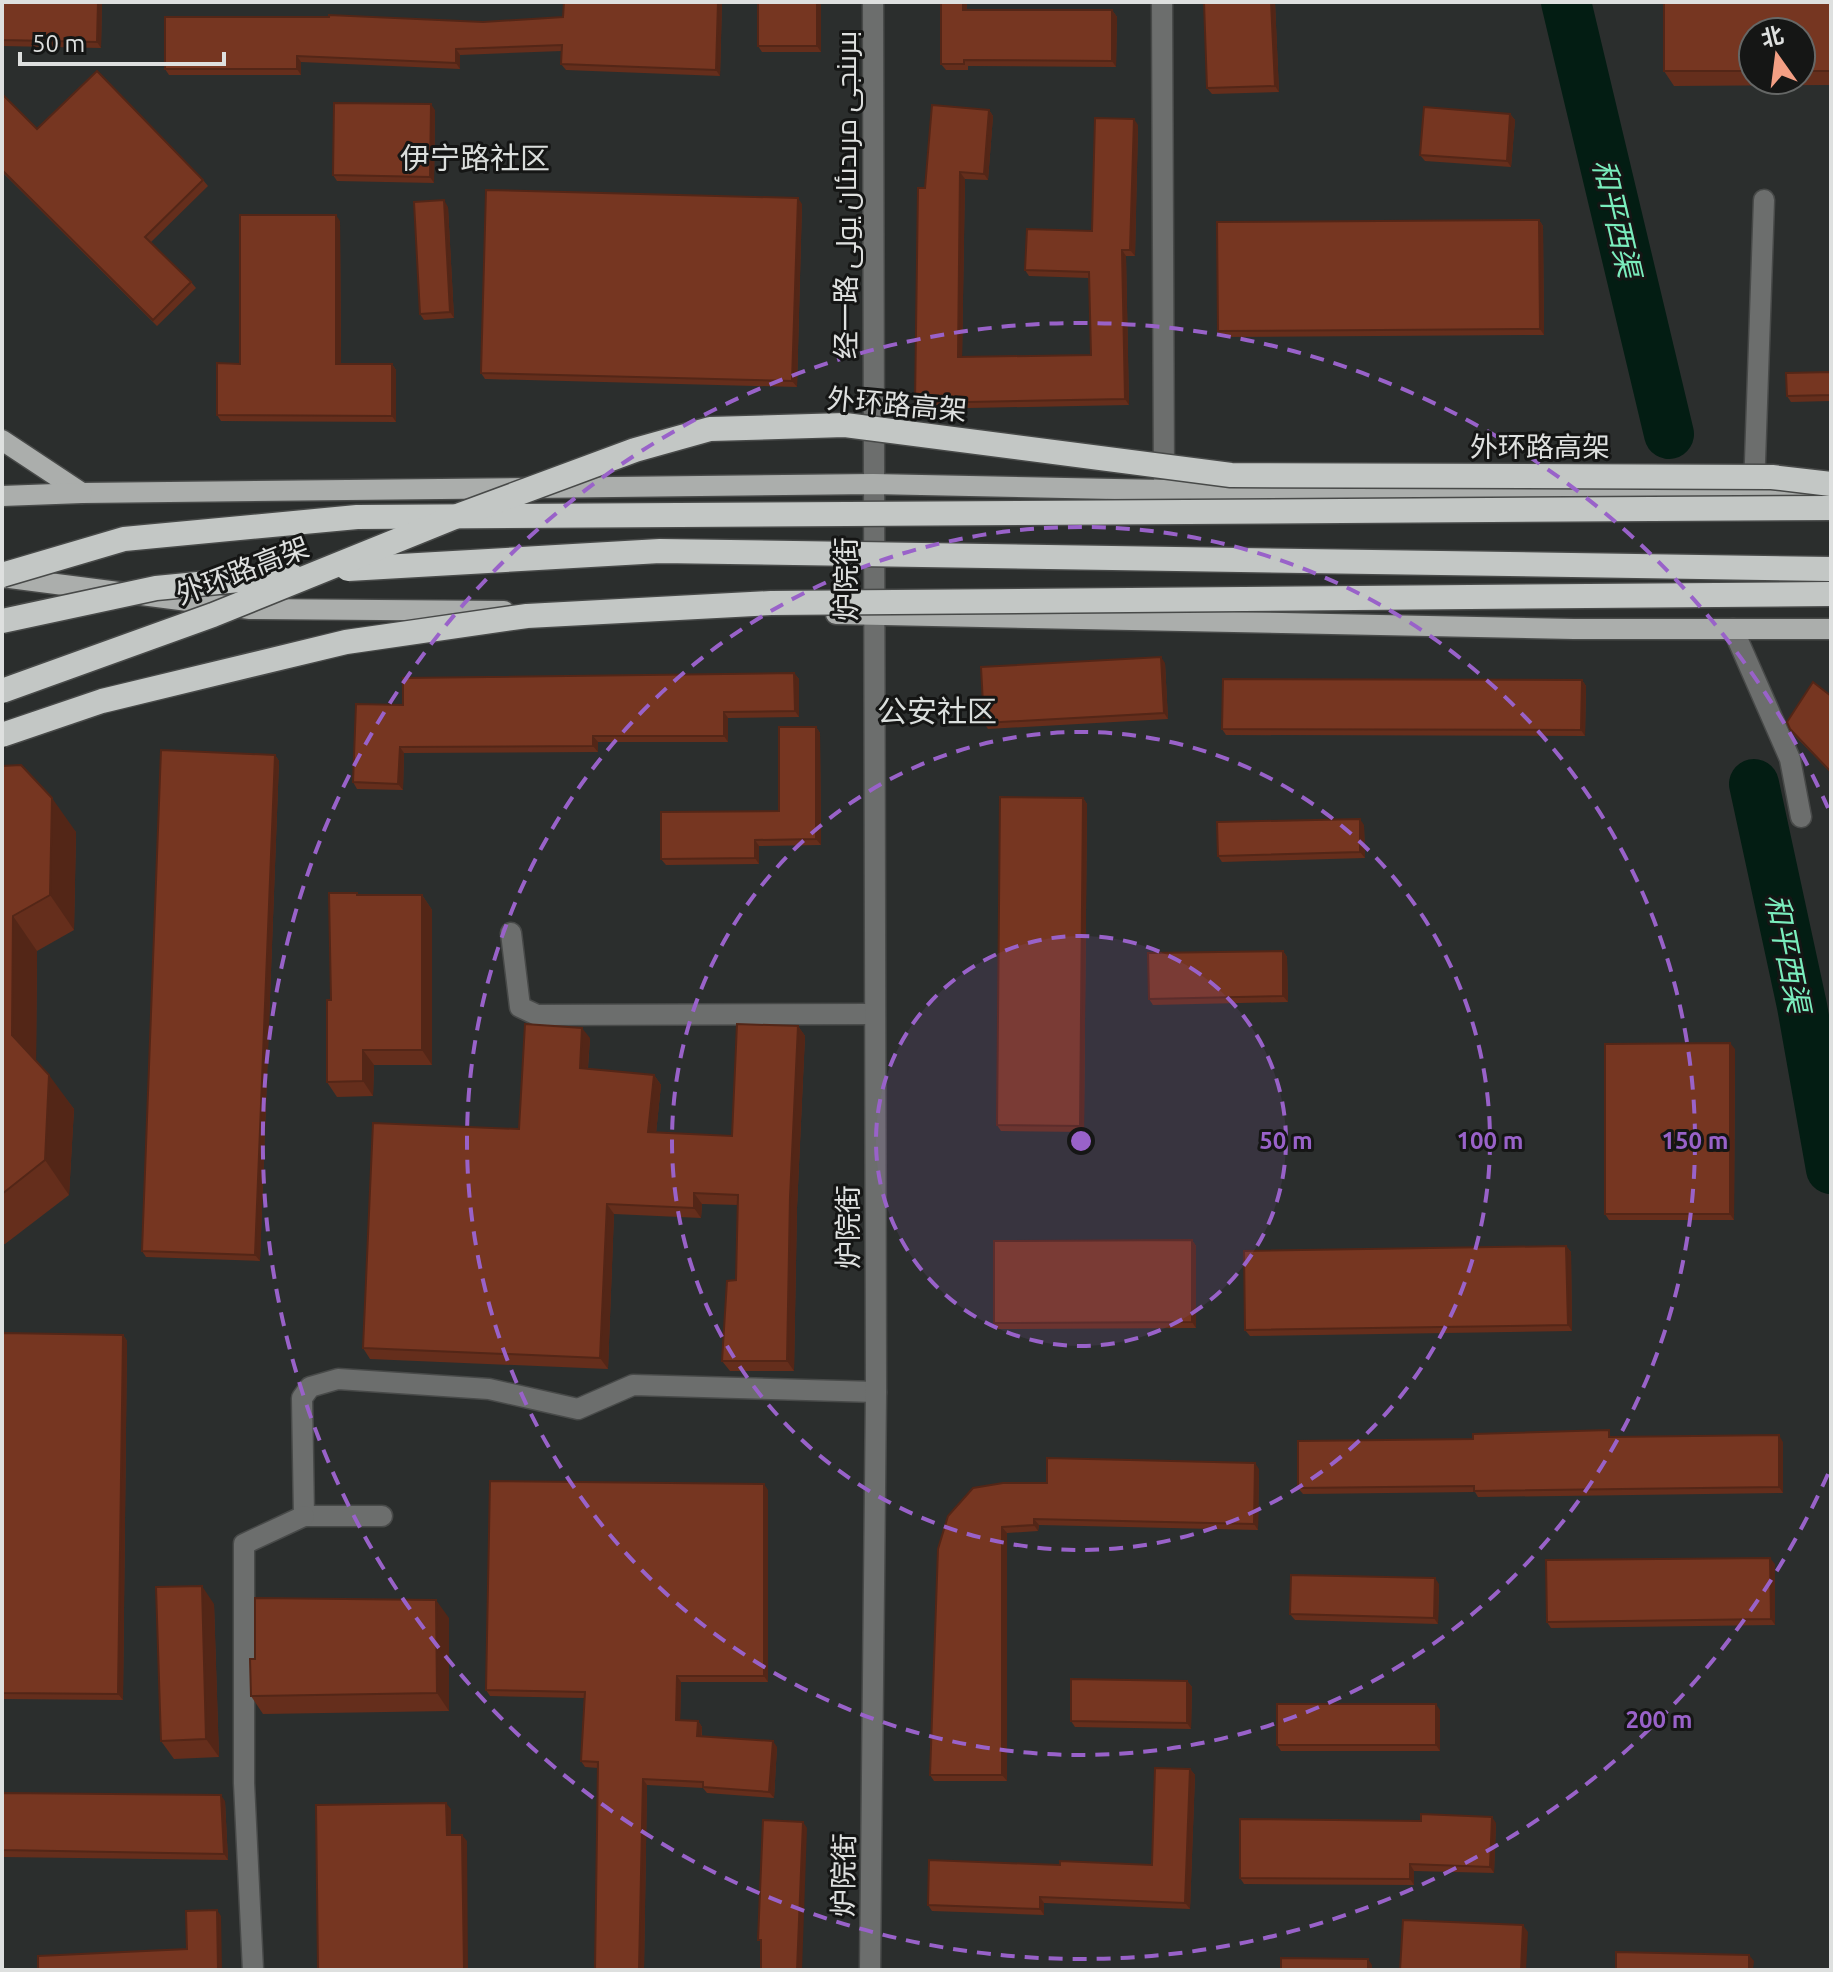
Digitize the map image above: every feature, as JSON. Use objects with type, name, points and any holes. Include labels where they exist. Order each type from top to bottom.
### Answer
[{"type":"highway","name":"外环路高架","points":[[2,691],[213,615],[460,515],[635,450],[710,429],[845,425],[1231,475],[1772,477],[1831,484]]},
{"type":"highway","points":[[2,576],[124,539],[357,517],[1831,508]]},
{"type":"highway","points":[[2,621],[156,588],[390,565],[660,551],[1831,569]]},
{"type":"highway","points":[[2,735],[102,701],[346,642],[527,616],[771,603],[1831,594]]},
{"type":"main road","points":[[2,440],[82,493]]},
{"type":"main road","points":[[2,496],[873,484],[1164,490],[1831,490]]},
{"type":"main road","points":[[2,576],[250,609],[874,614],[1574,629],[1831,629]]},
{"type":"street","name":"经一路 بىرىنجى مرىدىئان يولى","points":[[873,2],[873,484]]},
{"type":"street","points":[[1162,2],[1164,490]]},
{"type":"street","points":[[1754,490],[1764,200]]},
{"type":"street","name":"炉院街","points":[[870,1970],[876,1392],[873,484]]},
{"type":"street","points":[[1733,629],[1790,759],[1801,817]]},
{"type":"street","points":[[511,933],[520,1007],[537,1015],[873,1014]]},
{"type":"street","points":[[304,1516],[302,1398],[310,1387],[338,1379],[489,1389],[578,1409],[633,1385],[876,1392]]},
{"type":"street","points":[[253,1970],[244,1783],[244,1544],[304,1516],[382,1516]]},
{"type":"building","points":[[2,2],[98,2],[97,42],[2,40]]},
{"type":"building","points":[[564,2],[718,2],[716,70],[561,64],[562,45],[456,49],[456,63],[297,56],[297,69],[165,69],[165,17],[329,15],[483,22],[563,17]]},
{"type":"building","points":[[758,2],[817,2],[817,46],[758,46]]},
{"type":"building","points":[[941,2],[963,2],[963,10],[1112,10],[1112,61],[964,60],[964,64],[941,64]]},
{"type":"building","points":[[1204,2],[1271,2],[1275,86],[1207,88]]},
{"type":"building","points":[[1664,2],[1831,2],[1831,71],[1817,71],[1817,16],[1737,16],[1737,71],[1664,71]]},
{"type":"building","points":[[97,71],[203,180],[145,237],[191,282],[153,320],[2,170],[2,94],[37,129]]},
{"type":"building","points":[[334,103],[431,104],[430,177],[333,175]]},
{"type":"building","points":[[932,105],[989,110],[984,174],[960,172],[958,357],[1091,355],[1089,272],[1025,270],[1027,229],[1092,231],[1095,118],[1134,119],[1130,250],[1122,250],[1125,399],[915,403],[918,188],[925,188]]},
{"type":"building","points":[[1424,107],[1510,114],[1507,161],[1420,155]]},
{"type":"building","points":[[486,190],[798,198],[792,381],[481,373]]},
{"type":"building","points":[[444,200],[450,312],[420,314],[414,202]]},
{"type":"building","points":[[240,215],[336,215],[336,364],[392,364],[392,416],[217,415],[217,363],[240,364]]},
{"type":"building","points":[[1539,220],[1540,329],[1218,331],[1217,222]]},
{"type":"building","points":[[1831,372],[1831,395],[1787,396],[1786,373]]},
{"type":"building","points":[[1161,657],[1164,713],[984,723],[981,667]]},
{"type":"building","points":[[794,673],[795,711],[724,712],[724,736],[593,736],[593,746],[400,747],[398,784],[353,782],[356,704],[403,705],[403,678]]},
{"type":"building","points":[[1223,679],[1582,680],[1581,730],[1222,729]]},
{"type":"building","points":[[1813,682],[1831,696],[1831,772],[1787,722]]},
{"type":"building","points":[[779,727],[816,727],[816,839],[755,840],[755,858],[661,859],[661,812],[779,811]]},
{"type":"building","points":[[161,750],[275,755],[255,1255],[142,1251]]},
{"type":"building","points":[[21,765],[52,798],[50,895],[13,916],[12,1035],[49,1075],[45,1160],[2,1194],[2,766]]},
{"type":"building","points":[[1000,797],[1083,798],[1080,1126],[997,1125]]},
{"type":"building","points":[[1360,819],[1360,852],[1218,856],[1217,822]]},
{"type":"building","points":[[329,893],[422,895],[422,1050],[363,1050],[363,1081],[327,1082],[327,1000],[331,1000]]},
{"type":"building","points":[[1283,951],[1283,996],[1149,999],[1148,953]]},
{"type":"building","points":[[525,1024],[582,1028],[580,1068],[654,1075],[648,1132],[732,1136],[737,1024],[798,1026],[787,1361],[722,1361],[727,1281],[736,1280],[738,1195],[694,1193],[694,1208],[607,1204],[600,1358],[363,1348],[373,1123],[519,1129]]},
{"type":"building","points":[[1730,1043],[1730,1214],[1605,1214],[1605,1044]]},
{"type":"building","points":[[1192,1240],[1192,1322],[994,1323],[994,1241]]},
{"type":"building","points":[[1566,1246],[1568,1325],[1245,1330],[1244,1251]]},
{"type":"building","points":[[2,1333],[123,1335],[118,1694],[2,1693]]},
{"type":"building","points":[[1609,1430],[1609,1437],[1779,1435],[1779,1487],[1474,1491],[1474,1486],[1298,1488],[1298,1441],[1473,1439],[1473,1434]]},
{"type":"building","points":[[1047,1458],[1255,1463],[1254,1524],[1034,1519],[1034,1525],[1002,1527],[1002,1775],[930,1775],[938,1549],[948,1516],[973,1488],[1003,1483],[1047,1483]]},
{"type":"building","points":[[490,1481],[764,1484],[764,1676],[677,1676],[676,1720],[698,1721],[697,1736],[773,1741],[769,1792],[703,1787],[703,1782],[643,1779],[639,1970],[595,1970],[598,1762],[581,1761],[585,1692],[486,1690]]},
{"type":"building","points":[[1770,1558],[1771,1619],[1547,1622],[1546,1560]]},
{"type":"building","points":[[1291,1575],[1435,1578],[1434,1618],[1290,1614]]},
{"type":"building","points":[[202,1586],[206,1739],[161,1741],[156,1587]]},
{"type":"building","points":[[255,1598],[436,1600],[437,1693],[251,1696],[250,1659],[255,1659]]},
{"type":"building","points":[[1071,1679],[1187,1681],[1187,1723],[1071,1721]]},
{"type":"building","points":[[1277,1704],[1436,1704],[1436,1745],[1277,1745]]},
{"type":"building","points":[[1155,1768],[1190,1769],[1185,1903],[1040,1897],[1040,1909],[928,1905],[929,1860],[1152,1865]]},
{"type":"building","points":[[2,1793],[221,1795],[224,1854],[2,1850]]},
{"type":"building","points":[[446,1803],[447,1835],[462,1835],[464,1970],[318,1970],[316,1805]]},
{"type":"building","points":[[1421,1814],[1492,1817],[1490,1867],[1410,1864],[1410,1879],[1240,1878],[1240,1819],[1421,1821]]},
{"type":"building","points":[[763,1820],[803,1822],[797,1970],[761,1970],[761,1940],[758,1940]]},
{"type":"building","points":[[217,1910],[218,1970],[38,1970],[38,1956],[187,1949],[186,1911]]},
{"type":"building","points":[[1403,1920],[1523,1925],[1521,1970],[1400,1970]]},
{"type":"building","points":[[1616,1952],[1749,1955],[1749,1970],[1616,1970]]},
{"type":"building","points":[[1281,1958],[1368,1959],[1368,1970],[1281,1970]]},
{"type":"waterway","name":"和平西渠","points":[[1566,2],[1669,434]]},
{"type":"waterway","name":"和平西渠","points":[[1754,784],[1802,1006],[1831,1169]]},
{"type":"district","name":"伊宁路社区","points":[[475,158]]},
{"type":"district","name":"公安社区","points":[[937,711]]}]
